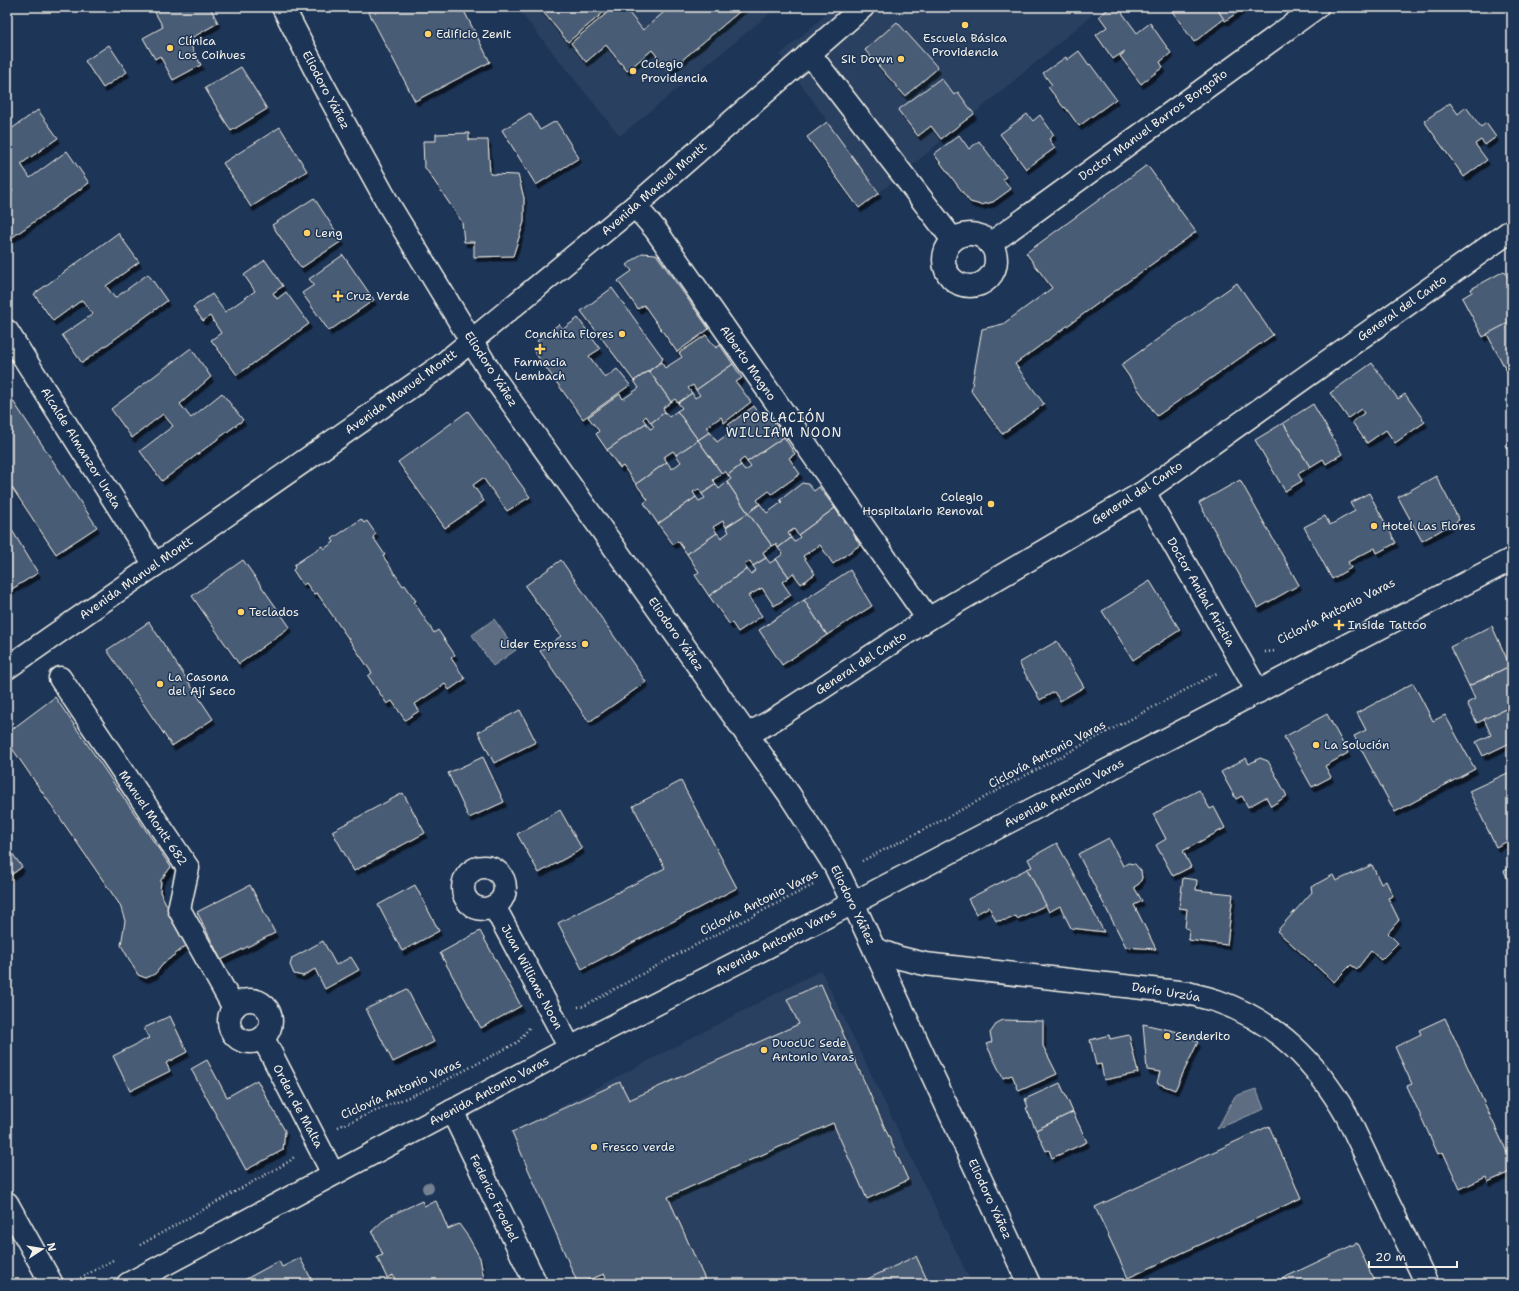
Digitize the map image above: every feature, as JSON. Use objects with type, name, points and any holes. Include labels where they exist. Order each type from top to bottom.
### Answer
[{"type":"street","name":"Eliodoro Yáñez","points":[[283,7],[322,83],[389,205],[492,375],[790,794],[838,873],[1029,1284]]},
{"type":"street","name":"Avenida Manuel Montt","points":[[7,668],[436,370],[635,206],[863,7]]},
{"type":"street","name":"Doctor Manuel Barros Borgoño","points":[[990,244],[1317,7]]},
{"type":"street","points":[[809,53],[953,240]]},
{"type":"street","name":"Alberto Magno","points":[[635,206],[655,229],[928,619]]},
{"type":"street","name":"General del Canto","points":[[748,735],[928,619],[1144,492],[1512,230]]},
{"type":"street","points":[[972,234],[982,237],[990,244],[995,252],[995,263],[992,273],[986,280],[977,285],[967,286],[957,283],[950,277],[945,268],[943,258],[946,248],[953,240],[962,235],[972,234]]},
{"type":"street","name":"Alcalde Almanzor Ureta","points":[[7,331],[155,565]]},
{"type":"street","name":"Doctor Aníbal Ariztia","points":[[1144,492],[1258,692]]},
{"type":"street","name":"Avenida Antonio Varas","points":[[128,1284],[570,1048],[853,903],[1258,692],[1511,563]]},
{"type":"street","name":"Manuel Montt 682","points":[[60,678],[188,868],[179,909],[234,1008]]},
{"type":"street","name":"Juan Williams Noon","points":[[494,906],[570,1048]]},
{"type":"street","name":"Darío Urzúa","points":[[875,950],[925,964],[1188,993],[1217,1001],[1246,1013],[1287,1041],[1321,1076],[1335,1095],[1427,1284]]},
{"type":"street","points":[[246,1001],[259,1002],[265,1006],[271,1020],[267,1033],[262,1038],[257,1041],[250,1042],[243,1041],[233,1034],[229,1020],[234,1008],[239,1003],[246,1001]]},
{"type":"street","name":"Orden de Malta","points":[[262,1038],[333,1174]]},
{"type":"street","name":"Federico Froebel","points":[[452,1111],[536,1284]]},
{"type":"street","points":[[7,1203],[52,1284]]},
{"type":"path","name":"Ciclovía Antonio Varas","points":[[137,1247],[290,1161],[314,1137],[439,1084],[518,1042],[532,1024],[551,1012],[584,1006],[680,953],[929,827],[1240,662],[1256,654],[1280,651]]},
{"type":"path","points":[[76,1281],[116,1259]]},
{"type":"shaded area","name":"Colegio Providencia","points":[[516,7],[778,7],[620,136]]},
{"type":"shaded area","points":[[834,7],[1102,7],[879,193],[780,55]]},
{"type":"shaded area","points":[[494,619],[516,650],[493,666],[472,635]]},
{"type":"shaded area","name":"DuocUC Sede Antonio Varas","points":[[821,970],[972,1284],[591,1284],[516,1130]]},
{"type":"shaded area","points":[[1256,1089],[1264,1109],[1217,1129],[1235,1096]]},
{"type":"building","name":"Clínica Los Coihues","points":[[152,7],[210,7],[218,23],[188,40],[201,65],[173,80],[160,56],[155,59],[143,38],[163,27]]},
{"type":"building","name":"Edificio Zenit","points":[[366,7],[462,7],[490,62],[415,101]]},
{"type":"building","points":[[539,7],[610,7],[568,42]]},
{"type":"building","points":[[614,7],[624,7],[643,30],[670,7],[745,7],[669,71],[652,50],[627,71],[606,45],[586,62],[571,43]]},
{"type":"building","points":[[1111,7],[1118,7],[1137,33],[1150,23],[1171,53],[1160,62],[1163,67],[1141,84],[1120,56],[1125,51],[1113,59],[1096,35],[1107,27],[1099,16]]},
{"type":"building","points":[[1169,7],[1216,7],[1224,19],[1194,42]]},
{"type":"building","points":[[1216,7],[1239,7],[1241,10],[1225,21]]},
{"type":"building","name":"Sit Down","points":[[897,22],[938,68],[905,96],[865,50]]},
{"type":"building","points":[[109,45],[127,72],[103,88],[85,61]]},
{"type":"building","points":[[1079,51],[1116,99],[1079,126],[1048,87],[1052,85],[1043,73],[1066,57],[1067,60]]},
{"type":"building","points":[[241,67],[267,109],[231,131],[205,88]]},
{"type":"building","points":[[941,78],[954,95],[958,92],[974,114],[941,139],[931,126],[918,136],[898,110]]},
{"type":"building","points":[[1450,103],[1458,114],[1466,107],[1481,127],[1486,123],[1496,137],[1485,145],[1481,140],[1475,144],[1487,160],[1464,177],[1424,121]]},
{"type":"building","points":[[38,110],[58,138],[21,164],[30,178],[67,151],[89,183],[7,241],[7,195],[13,191],[7,182],[7,132]]},
{"type":"building","points":[[530,113],[540,130],[556,121],[579,158],[536,185],[502,130]]},
{"type":"building","points":[[1027,114],[1033,121],[1040,115],[1054,135],[1049,139],[1055,148],[1026,169],[1000,134]]},
{"type":"building","points":[[827,122],[879,193],[859,208],[807,137]]},
{"type":"building","points":[[280,127],[307,171],[251,207],[223,163]]},
{"type":"building","points":[[469,133],[469,140],[488,140],[490,174],[518,175],[524,198],[524,222],[513,256],[474,257],[474,242],[464,242],[462,222],[424,166],[423,141],[436,141],[436,134]]},
{"type":"building","points":[[959,135],[969,149],[979,141],[1006,177],[1003,179],[1011,189],[993,202],[981,205],[970,202],[934,154]]},
{"type":"building","points":[[1147,165],[1196,232],[1015,364],[1044,404],[1002,434],[971,391],[982,329],[1003,324],[1052,288],[1026,253]]},
{"type":"building","name":"Leng","points":[[314,198],[342,241],[301,268],[272,225]]},
{"type":"building","points":[[118,233],[139,262],[106,286],[115,298],[148,274],[167,301],[82,363],[62,335],[93,314],[82,300],[53,321],[34,294]]},
{"type":"building","points":[[642,253],[656,254],[709,329],[677,352],[644,305],[638,309],[618,281],[632,271],[627,265]]},
{"type":"building","name":"Cruz Verde","points":[[343,255],[374,300],[329,331],[302,293],[314,285],[309,279]]},
{"type":"building","points":[[265,260],[283,286],[273,293],[277,299],[286,292],[309,324],[237,375],[211,340],[221,333],[210,316],[203,321],[193,307],[212,294],[225,312],[255,291],[244,275]]},
{"type":"building","points":[[1504,271],[1512,285],[1512,321],[1483,337],[1462,298],[1472,292],[1471,289]]},
{"type":"building","points":[[1237,283],[1273,335],[1157,416],[1121,365]]},
{"type":"building","name":"Conchita Flores","points":[[612,288],[663,358],[661,362],[634,381],[581,311]]},
{"type":"building","points":[[578,318],[600,349],[589,356],[605,378],[617,369],[630,385],[583,419],[533,350],[540,345],[537,341],[559,324],[563,329]]},
{"type":"building","points":[[1512,321],[1512,381],[1487,334]]},
{"type":"building","points":[[706,335],[716,348],[720,345],[733,364],[696,390],[693,385],[688,388],[692,393],[678,403],[675,399],[671,402],[649,371],[661,362],[665,368],[682,357],[679,353]]},
{"type":"building","points":[[191,348],[211,377],[180,404],[191,418],[222,393],[243,420],[162,481],[140,451],[173,426],[163,414],[132,438],[111,409]]},
{"type":"building","points":[[1372,363],[1398,399],[1405,394],[1425,422],[1395,443],[1386,430],[1367,443],[1352,422],[1364,413],[1361,409],[1348,418],[1330,393]]},
{"type":"building","points":[[733,364],[742,378],[736,382],[751,402],[724,423],[721,417],[707,427],[710,432],[698,440],[677,411],[682,408],[678,403],[692,393],[695,398],[700,395],[696,390]]},
{"type":"building","points":[[649,371],[671,402],[663,408],[665,412],[651,423],[646,416],[643,419],[646,423],[607,450],[596,434],[599,431],[588,417],[620,394],[623,399],[639,388],[634,381]]},
{"type":"building","points":[[11,398],[97,527],[56,554],[7,480],[7,401]]},
{"type":"building","points":[[1313,404],[1342,454],[1326,464],[1323,459],[1310,467],[1283,423]]},
{"type":"building","points":[[754,406],[765,421],[771,417],[784,437],[747,462],[744,458],[739,462],[741,465],[728,475],[725,471],[722,474],[698,440],[710,432],[717,442],[732,431],[728,425]]},
{"type":"building","points":[[468,411],[530,497],[507,511],[483,478],[473,485],[484,501],[445,528],[398,462]]},
{"type":"building","points":[[677,411],[698,440],[676,455],[673,451],[664,457],[667,462],[636,484],[623,466],[620,468],[607,450],[646,423],[650,429],[654,427],[651,423],[665,412],[669,417]]},
{"type":"building","points":[[1283,423],[1310,467],[1298,474],[1302,481],[1285,491],[1255,440]]},
{"type":"building","points":[[784,437],[795,454],[789,458],[800,474],[772,494],[769,491],[757,500],[760,504],[748,513],[727,482],[731,479],[728,475],[741,465],[745,471],[751,467],[747,462]]},
{"type":"building","points":[[698,440],[722,474],[713,480],[716,484],[702,494],[699,489],[693,492],[696,497],[658,524],[644,503],[648,500],[636,484],[667,462],[672,469],[681,462],[676,455]]},
{"type":"building","points":[[1512,441],[1512,459],[1505,445]]},
{"type":"building","points":[[1436,476],[1459,520],[1422,541],[1398,497]]},
{"type":"building","points":[[1240,480],[1299,585],[1258,608],[1199,503]]},
{"type":"building","points":[[727,482],[748,513],[726,527],[723,521],[713,527],[717,533],[687,554],[678,541],[673,544],[658,524],[696,497],[699,501],[705,498],[702,494],[716,484],[719,489]]},
{"type":"building","points":[[802,483],[808,484],[814,491],[819,487],[835,508],[798,535],[794,529],[788,533],[791,538],[778,548],[776,544],[772,546],[748,513],[760,504],[767,513],[782,502],[780,500]]},
{"type":"building","points":[[1369,493],[1396,543],[1377,553],[1375,548],[1348,562],[1351,568],[1332,579],[1304,527],[1325,516],[1330,525],[1355,511],[1350,503]]},
{"type":"building","points":[[835,508],[840,516],[843,514],[858,535],[855,537],[860,545],[833,564],[820,545],[803,556],[815,574],[801,584],[793,573],[789,577],[776,559],[783,554],[778,548],[791,538],[794,542],[800,537],[798,535]]},
{"type":"building","points":[[748,513],[772,546],[763,552],[766,558],[753,566],[750,561],[744,565],[747,569],[709,596],[695,575],[699,572],[687,554],[717,533],[721,538],[729,532],[726,527]]},
{"type":"building","points":[[361,519],[364,523],[367,521],[376,534],[373,537],[385,555],[383,556],[403,586],[405,585],[416,601],[414,602],[434,633],[438,630],[455,655],[451,658],[465,679],[449,690],[445,684],[415,704],[419,711],[405,720],[392,701],[387,704],[368,676],[372,673],[317,593],[314,594],[306,583],[303,585],[293,570],[295,568],[294,565],[322,546],[324,549],[334,542],[332,539]]},
{"type":"building","points":[[7,522],[38,573],[7,592]]},
{"type":"building","points":[[766,558],[770,563],[776,559],[789,577],[782,582],[791,595],[774,606],[762,588],[748,596],[762,616],[738,632],[732,623],[730,625],[709,596],[747,569],[751,574],[756,570],[753,566]]},
{"type":"building","name":"Teclados","points":[[243,560],[290,627],[239,664],[192,596]]},
{"type":"building","name":"Lider Express","points":[[561,560],[646,682],[589,722],[540,651],[561,636],[525,586]]},
{"type":"building","points":[[850,570],[872,606],[827,635],[804,600]]},
{"type":"building","points":[[1150,581],[1180,630],[1133,660],[1102,611]]},
{"type":"building","points":[[804,600],[827,635],[782,665],[759,630]]},
{"type":"building","name":"La Casona del Ají Seco","points":[[149,622],[213,719],[172,746],[107,650]]},
{"type":"building","points":[[1492,626],[1510,666],[1469,686],[1450,647]]},
{"type":"building","points":[[1057,641],[1084,687],[1060,701],[1054,692],[1040,700],[1019,663]]},
{"type":"building","points":[[1510,666],[1512,670],[1512,706],[1477,723],[1467,703],[1475,699],[1469,686]]},
{"type":"building","points":[[1413,683],[1433,721],[1445,715],[1475,769],[1395,812],[1354,736],[1366,730],[1357,713]]},
{"type":"building","points":[[55,697],[171,867],[161,880],[160,892],[187,945],[164,963],[155,974],[146,978],[138,975],[121,945],[125,921],[120,905],[7,741],[7,733]]},
{"type":"building","points":[[1512,706],[1512,742],[1483,756],[1476,742],[1491,735],[1484,719]]},
{"type":"building","points":[[520,710],[536,742],[494,763],[478,732]]},
{"type":"building","name":"La Solución","points":[[1327,714],[1348,753],[1325,766],[1331,777],[1312,787],[1284,737]]},
{"type":"building","points":[[483,757],[504,802],[469,818],[448,773]]},
{"type":"building","points":[[1246,758],[1249,764],[1260,758],[1268,761],[1287,796],[1271,806],[1266,797],[1248,807],[1242,796],[1236,799],[1221,772]]},
{"type":"building","points":[[1512,771],[1512,839],[1496,847],[1469,791]]},
{"type":"building","points":[[681,781],[737,888],[582,969],[558,923],[665,868],[633,806]]},
{"type":"building","points":[[1199,790],[1210,809],[1214,807],[1225,828],[1183,851],[1191,867],[1173,876],[1156,845],[1166,839],[1153,814]]},
{"type":"building","points":[[403,793],[425,833],[354,871],[332,831]]},
{"type":"building","points":[[560,810],[582,849],[539,873],[517,834]]},
{"type":"building","points":[[1109,838],[1123,866],[1128,863],[1135,864],[1141,871],[1142,878],[1139,884],[1134,887],[1142,901],[1134,905],[1156,949],[1126,947],[1078,854]]},
{"type":"building","points":[[1057,843],[1104,932],[1071,928],[1060,906],[1049,912],[1027,869],[1032,867],[1028,859]]},
{"type":"building","points":[[7,846],[22,867],[7,878]]},
{"type":"building","points":[[1372,865],[1381,884],[1386,881],[1393,896],[1388,898],[1399,920],[1388,933],[1398,943],[1381,960],[1371,951],[1357,969],[1351,965],[1334,982],[1277,931],[1312,892],[1311,887],[1333,875],[1336,881]]},
{"type":"building","points":[[1512,867],[1512,888],[1504,871]]},
{"type":"building","points":[[1027,869],[1046,905],[1017,919],[1016,916],[1007,920],[996,921],[989,907],[976,914],[968,899]]},
{"type":"building","points":[[1183,878],[1197,880],[1196,890],[1233,894],[1227,945],[1188,940],[1189,929],[1185,928],[1187,909],[1179,908]]},
{"type":"building","points":[[250,885],[275,933],[221,960],[197,912]]},
{"type":"building","points":[[415,885],[439,931],[402,951],[378,905]]},
{"type":"building","points":[[480,931],[521,1006],[481,1028],[440,953]]},
{"type":"building","points":[[323,941],[336,965],[351,957],[359,970],[325,989],[315,969],[303,976],[294,974],[290,965],[292,958]]},
{"type":"building","points":[[7,975],[11,984],[7,986]]},
{"type":"building","points":[[821,984],[908,1180],[867,1199],[833,1123],[668,1197],[707,1284],[609,1284],[604,1274],[578,1284],[512,1132],[620,1082],[629,1100],[799,1024],[787,999]]},
{"type":"building","points":[[407,989],[434,1042],[393,1062],[366,1009]]},
{"type":"building","points":[[170,1016],[187,1052],[166,1063],[170,1071],[130,1091],[113,1056],[149,1038],[144,1028]]},
{"type":"building","points":[[1445,1018],[1512,1163],[1512,1171],[1488,1182],[1486,1177],[1460,1189],[1443,1152],[1438,1154],[1407,1086],[1412,1084],[1395,1047],[1421,1034],[1419,1030]]},
{"type":"building","points":[[1003,1020],[1043,1021],[1043,1046],[1057,1074],[1019,1091],[1012,1075],[1003,1078],[986,1044],[992,1042],[990,1033],[997,1023]]},
{"type":"building","points":[[1143,1024],[1183,1033],[1198,1042],[1175,1090],[1157,1083],[1160,1072],[1147,1070]]},
{"type":"building","points":[[1109,1035],[1110,1039],[1129,1035],[1138,1073],[1104,1080],[1101,1064],[1096,1065],[1090,1040]]},
{"type":"building","points":[[207,1060],[227,1097],[257,1080],[285,1131],[283,1150],[246,1170],[191,1069]]},
{"type":"building","points":[[1060,1083],[1073,1112],[1036,1130],[1026,1108],[1028,1107],[1025,1099]]},
{"type":"building","points":[[1073,1112],[1087,1142],[1052,1158],[1049,1150],[1046,1151],[1036,1130]]},
{"type":"building","points":[[1269,1126],[1301,1198],[1128,1278],[1095,1207]]},
{"type":"building","points":[[422,1201],[424,1206],[436,1201],[448,1229],[459,1224],[480,1258],[484,1279],[475,1284],[397,1284],[393,1275],[387,1278],[377,1257],[383,1255],[372,1231],[387,1217]]},
{"type":"building","points":[[1357,1243],[1375,1283],[1271,1284]]},
{"type":"building","points":[[916,1256],[929,1284],[857,1284]]},
{"type":"building","points":[[300,1258],[314,1284],[237,1284],[279,1261],[282,1267]]},
{"type":"place","name":"Escuela Básica Providencia","points":[[965,25]]},
{"type":"place","name":"Edificio Zenit","points":[[428,34]]},
{"type":"place","name":"Clínica Los Coihues","points":[[170,48]]},
{"type":"place","name":"Sit Down","points":[[901,59]]},
{"type":"place","name":"Colegio Providencia","points":[[633,71]]},
{"type":"place","name":"Leng","points":[[307,233]]},
{"type":"place","name":"Cruz Verde","points":[[338,296]]},
{"type":"place","name":"Conchita Flores","points":[[622,334]]},
{"type":"place","name":"Farmacia Lembach","points":[[540,349]]},
{"type":"place","name":"Colegio Hospitalario Renoval","points":[[991,504]]},
{"type":"place","name":"Hotel Las Flores","points":[[1374,526]]},
{"type":"place","name":"Teclados","points":[[241,612]]},
{"type":"place","name":"Inside Tattoo","points":[[1339,625]]},
{"type":"place","name":"Lider Express","points":[[585,644]]},
{"type":"place","name":"La Casona del Ají Seco","points":[[160,684]]},
{"type":"place","name":"La Solución","points":[[1316,745]]},
{"type":"place","name":"Senderito","points":[[1167,1036]]},
{"type":"place","name":"DuocUC Sede Antonio Varas","points":[[764,1050]]},
{"type":"place","name":"Fresco verde","points":[[594,1147]]},
{"type":"district","name":"POBLACIÓN WILLIAM NOON","points":[[784,424]]}]
